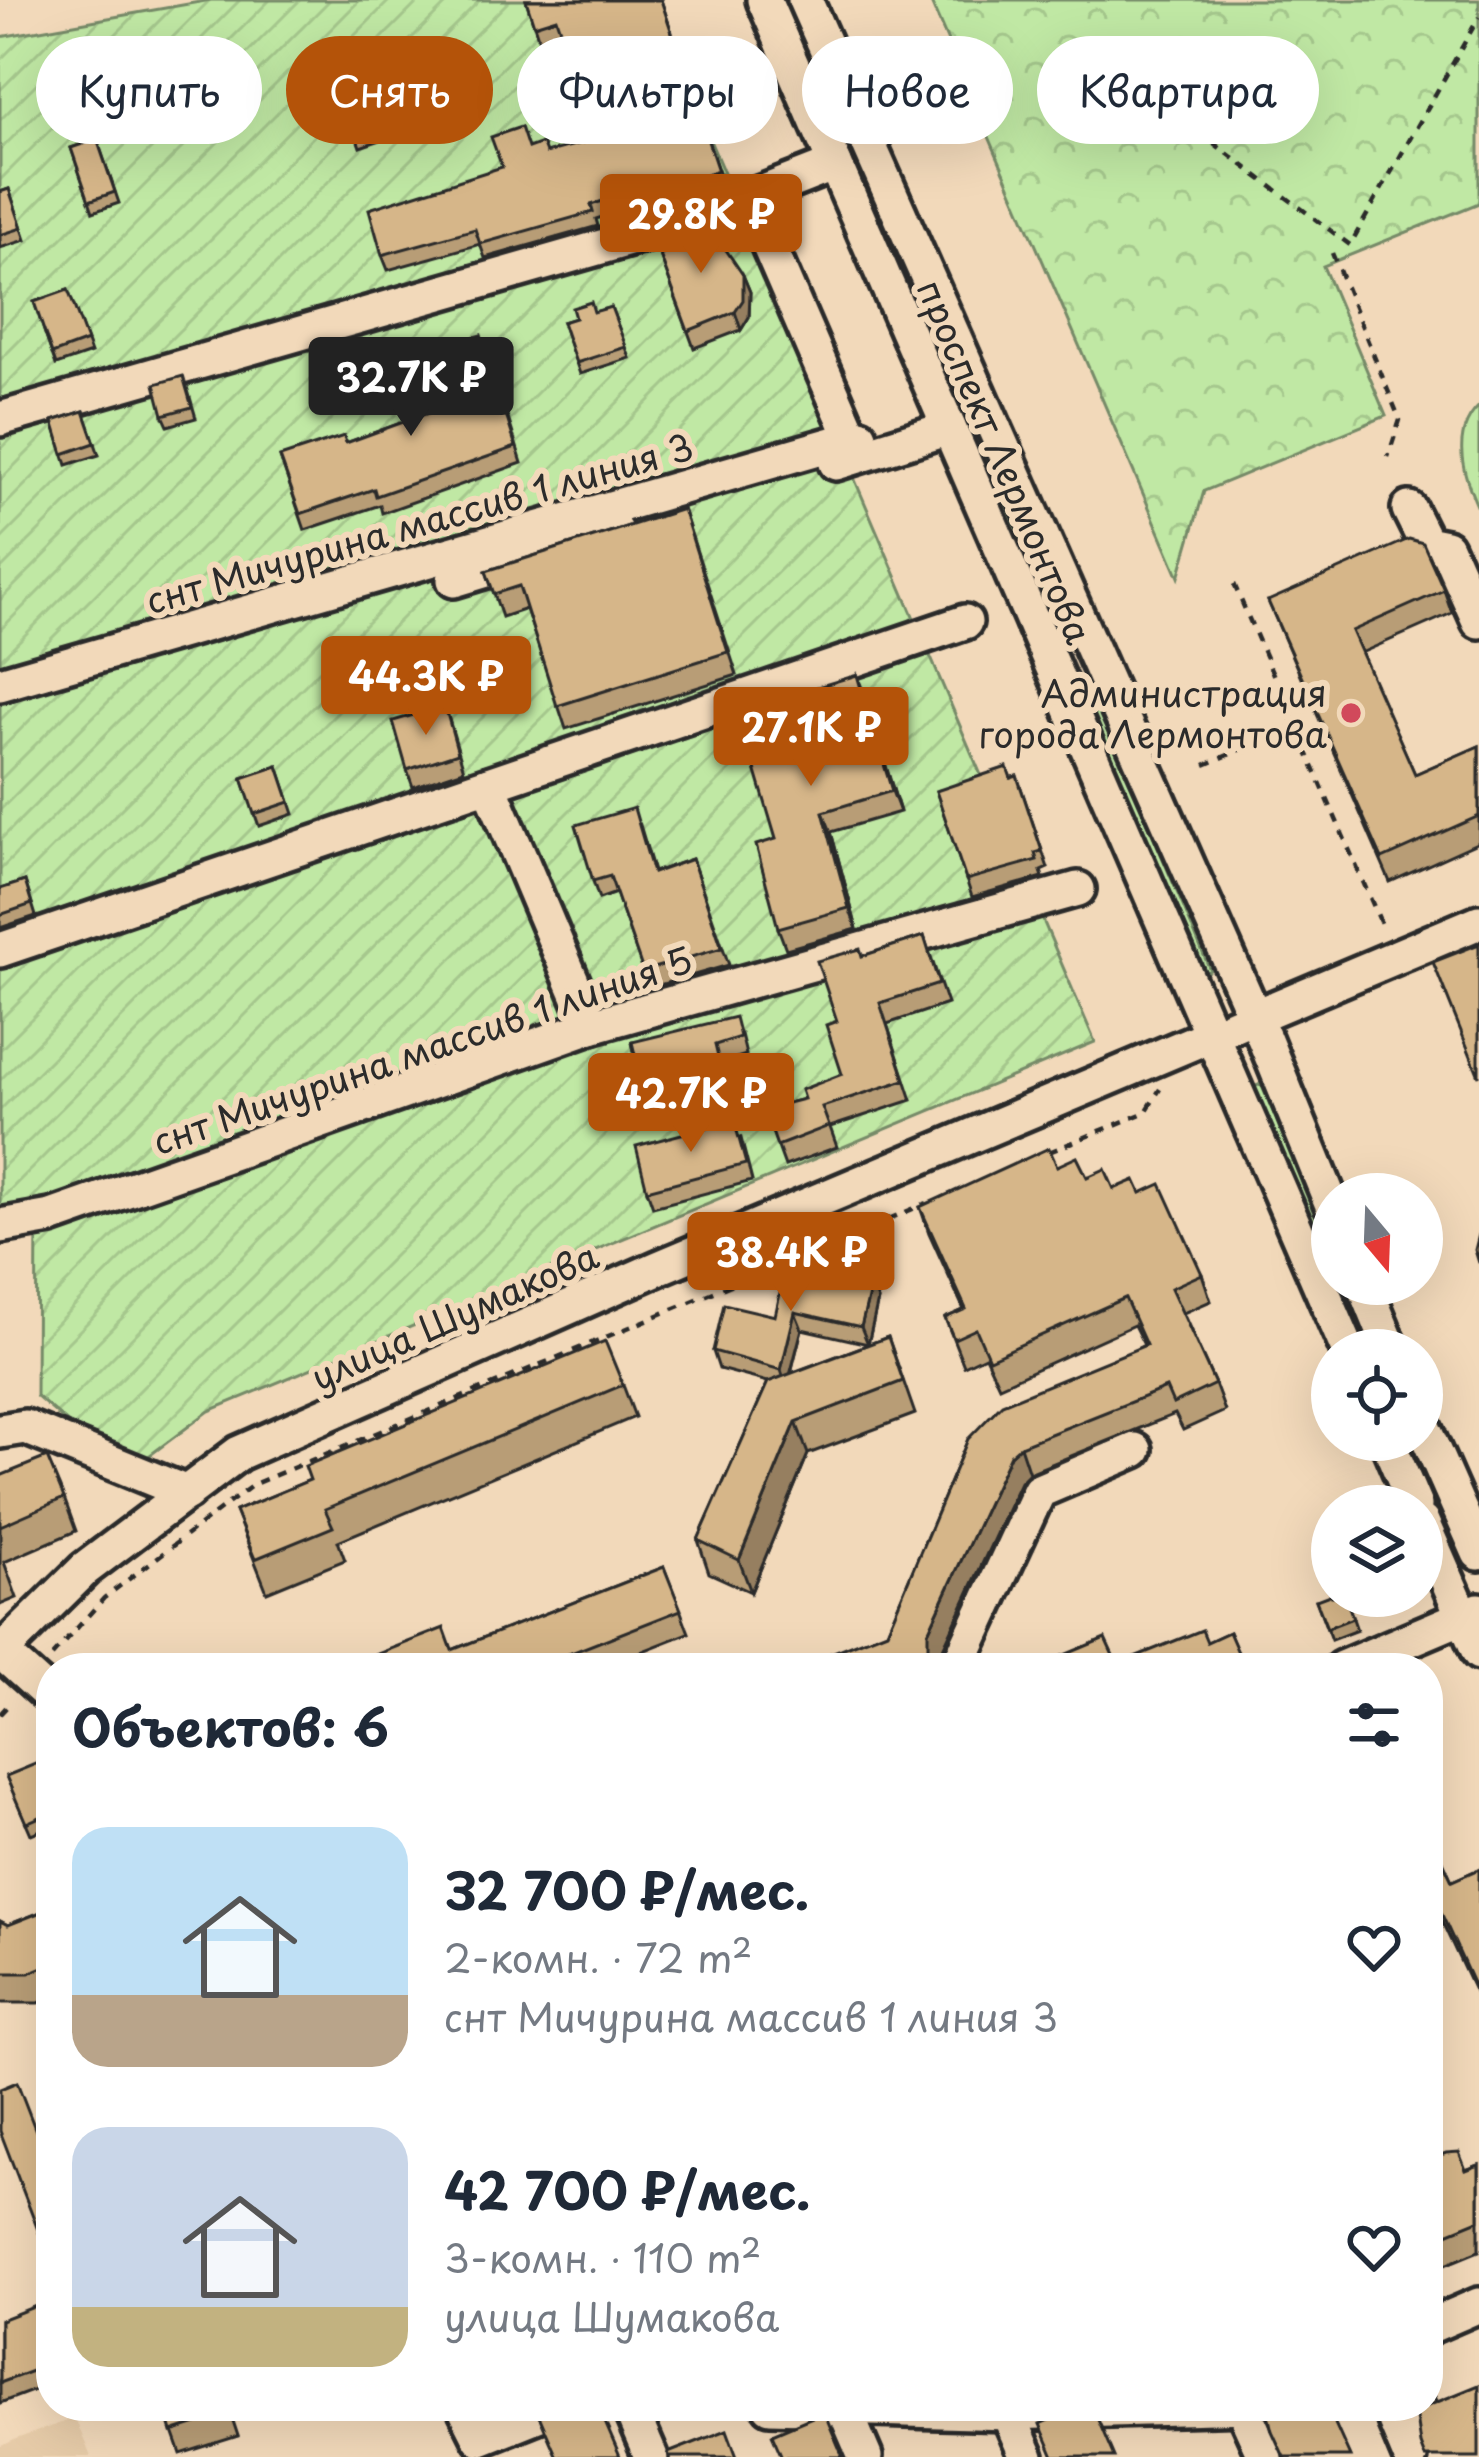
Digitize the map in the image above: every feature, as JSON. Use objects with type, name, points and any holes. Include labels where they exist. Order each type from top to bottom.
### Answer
[{"type":"street","name":"проспект Лермонтова","points":[[764,0],[1339,1329]]},
{"type":"street","name":"проспект Лермонтова","points":[[805,0],[1319,1173]]},
{"type":"street","points":[[0,419],[163,377],[750,202],[836,164]]},
{"type":"street","name":"снт Мичурина массив 1 линия 3","points":[[0,684],[856,437],[750,202]]},
{"type":"street","points":[[454,580],[950,428]]},
{"type":"street","points":[[1409,509],[1426,543],[1446,547],[1479,621]]},
{"type":"street","points":[[0,950],[965,622]]},
{"type":"street","points":[[489,784],[591,1026]]},
{"type":"street","name":"снт Мичурина массив 1 линия 5","points":[[0,1226],[51,1217],[591,1026],[1078,889]]},
{"type":"street","name":"улица Шумакова","points":[[1,1653],[85,1569],[239,1453],[658,1268],[1479,922]]},
{"type":"street","points":[[0,1431],[26,1427],[187,1492]]},
{"type":"street","points":[[964,1653],[1039,1491],[1135,1450]]},
{"type":"street","points":[[1438,1461],[1479,1553]]},
{"type":"street","points":[[1443,1561],[1471,1613],[1479,1653]]},
{"type":"street","points":[[1377,1653],[1471,1613]]},
{"type":"street","points":[[1,1653],[36,1684]]},
{"type":"street","points":[[1443,2321],[1479,2305]]},
{"type":"street","points":[[1443,2401],[1460,2396]]},
{"type":"street","points":[[467,2448],[527,2421]]},
{"type":"street","points":[[635,2421],[651,2457]]},
{"type":"street","points":[[850,2421],[865,2457]]},
{"type":"street","points":[[1011,2421],[1027,2457]]},
{"type":"street","points":[[1250,2421],[1265,2457]]},
{"type":"street","points":[[1395,2421],[1410,2457]]},
{"type":"path","points":[[1215,144],[1350,245],[1479,17]]},
{"type":"path","points":[[1332,253],[1400,420],[1388,457]]},
{"type":"path","points":[[1234,584],[1384,930]]},
{"type":"path","points":[[1205,766],[1296,726]]},
{"type":"path","points":[[1037,1157],[1146,1112],[1165,1081]]},
{"type":"path","points":[[66,1653],[104,1598],[254,1484],[928,1203]]},
{"type":"path","points":[[0,1714],[36,1691]]},
{"type":"shaded area","points":[[76,2421],[91,2457],[0,2457],[0,2447]]},
{"type":"green space","points":[[211,0],[650,0],[665,36],[517,36],[517,144],[711,144],[1095,1042],[209,1411],[126,1473],[36,1396],[37,1206],[0,1215],[0,37]]},
{"type":"green space","points":[[777,0],[788,0],[804,36],[802,57]]},
{"type":"green space","points":[[930,0],[1479,0],[1479,203],[1323,266],[1386,416],[1204,491],[1179,577],[992,144],[1013,144],[1013,36],[946,36]]},
{"type":"green space","points":[[840,144],[851,144],[1057,615],[1048,619]]},
{"type":"green space","points":[[1479,406],[1479,510],[1464,471],[1462,443],[1464,430]]},
{"type":"green space","points":[[1090,686],[1210,970],[1202,975],[1079,690]]},
{"type":"green space","points":[[1261,1084],[1311,1199],[1311,1225],[1251,1088]]},
{"type":"building","points":[[526,0],[661,0],[673,36],[562,36],[556,18],[534,25]]},
{"type":"building","points":[[517,128],[517,144],[528,148],[542,144],[546,153],[578,144],[709,144],[718,171],[641,198],[638,189],[591,205],[593,212],[480,244],[475,229],[382,255],[369,209],[502,167],[493,136]]},
{"type":"building","points":[[99,144],[115,192],[89,201],[71,148]]},
{"type":"building","points":[[9,189],[22,228],[0,235],[0,192]]},
{"type":"building","points":[[698,221],[704,237],[720,241],[743,275],[743,300],[735,312],[688,331],[660,255],[666,253],[660,233]]},
{"type":"building","points":[[68,290],[87,341],[52,354],[34,302]]},
{"type":"building","points":[[591,302],[594,312],[611,307],[626,347],[576,363],[562,322],[575,318],[572,308]]},
{"type":"building","points":[[481,335],[516,447],[376,496],[374,489],[300,514],[280,457],[344,436],[346,443],[450,405],[433,350]]},
{"type":"building","points":[[183,376],[192,407],[163,415],[155,384]]},
{"type":"building","points":[[84,411],[95,443],[63,454],[53,421]]},
{"type":"building","points":[[683,509],[728,652],[557,706],[519,586],[494,594],[486,571]]},
{"type":"building","name":"Администрация города Лермонтова","points":[[1409,539],[1423,543],[1444,590],[1352,631],[1415,774],[1479,746],[1479,816],[1382,859],[1268,601]]},
{"type":"building","points":[[857,675],[892,791],[823,812],[849,908],[778,928],[756,845],[776,839],[738,711]]},
{"type":"building","points":[[445,706],[458,753],[407,770],[393,721]]},
{"type":"building","points":[[278,766],[290,802],[254,814],[242,778]]},
{"type":"building","points":[[1007,767],[1011,778],[1017,776],[1042,851],[1035,853],[1037,860],[966,880],[936,791]]},
{"type":"building","points":[[634,808],[653,873],[692,859],[722,948],[643,971],[610,876],[593,881],[576,825]]},
{"type":"building","points":[[25,881],[32,904],[0,915],[0,889]]},
{"type":"building","points":[[924,936],[939,984],[880,1003],[905,1080],[822,1107],[829,1126],[777,1146],[764,1109],[804,1099],[801,1090],[842,1074],[826,1025],[837,1021],[817,961],[860,949],[862,956]]},
{"type":"building","points":[[1479,944],[1479,1076],[1433,962]]},
{"type":"building","points":[[735,1017],[740,1037],[715,1045],[725,1086],[647,1105],[632,1042]]},
{"type":"building","points":[[734,1120],[746,1164],[647,1190],[636,1146]]},
{"type":"building","points":[[1049,1148],[1057,1166],[1077,1157],[1087,1177],[1105,1169],[1114,1189],[1135,1180],[1141,1193],[1161,1184],[1202,1274],[1171,1288],[1215,1384],[1173,1404],[1166,1388],[1020,1446],[1010,1455],[928,1632],[928,1648],[923,1653],[831,1653],[887,1631],[968,1439],[1002,1404],[1146,1345],[1125,1298],[989,1359],[976,1329],[954,1339],[945,1318],[966,1309],[920,1207]]},
{"type":"building","points":[[787,1263],[872,1282],[861,1327],[795,1312],[781,1370],[713,1351],[724,1304],[775,1316]]},
{"type":"building","points":[[888,1337],[903,1381],[796,1422],[739,1560],[698,1540],[768,1382]]},
{"type":"building","points":[[605,1341],[623,1385],[325,1509],[333,1527],[255,1559],[235,1511],[310,1480],[305,1466]]},
{"type":"building","points":[[47,1457],[64,1498],[0,1526],[0,1476]]},
{"type":"building","points":[[664,1567],[681,1610],[571,1653],[380,1653],[444,1628],[452,1650]]},
{"type":"building","points":[[1323,1617],[1353,1617],[1353,1618],[1327,1628]]},
{"type":"building","points":[[1202,1630],[1207,1642],[1229,1632],[1238,1653],[1144,1653]]},
{"type":"building","points":[[1105,1638],[1112,1653],[1069,1653]]},
{"type":"building","points":[[36,1764],[36,1819],[26,1823],[6,1776]]},
{"type":"building","points":[[1443,1862],[1452,1881],[1479,1869],[1479,1996],[1443,1917]]},
{"type":"building","points":[[36,1914],[36,1970],[0,1973],[0,1921],[8,1925]]},
{"type":"building","points":[[17,2082],[36,2131],[36,2225],[0,2131],[0,2089]]},
{"type":"building","points":[[1459,2152],[1466,2170],[1479,2165],[1479,2220],[1443,2235],[1443,2154]]},
{"type":"building","points":[[36,2306],[36,2370],[0,2383],[0,2320]]},
{"type":"building","points":[[1479,2385],[1479,2457],[1425,2457],[1417,2421],[1443,2421],[1443,2400]]},
{"type":"building","points":[[169,2421],[206,2421],[172,2432]]},
{"type":"building","points":[[541,2421],[604,2421],[620,2457],[557,2457]]},
{"type":"building","points":[[803,2421],[828,2421],[843,2457],[782,2457],[772,2434]]},
{"type":"building","points":[[1098,2421],[1114,2457],[1054,2457],[1040,2424]]},
{"type":"building","points":[[1270,2421],[1334,2421],[1350,2457],[1284,2457]]},
{"type":"building","points":[[727,2430],[737,2457],[669,2457],[668,2453]]},
{"type":"place","name":"Администрация города Лермонтова","points":[[1351,713]]}]
